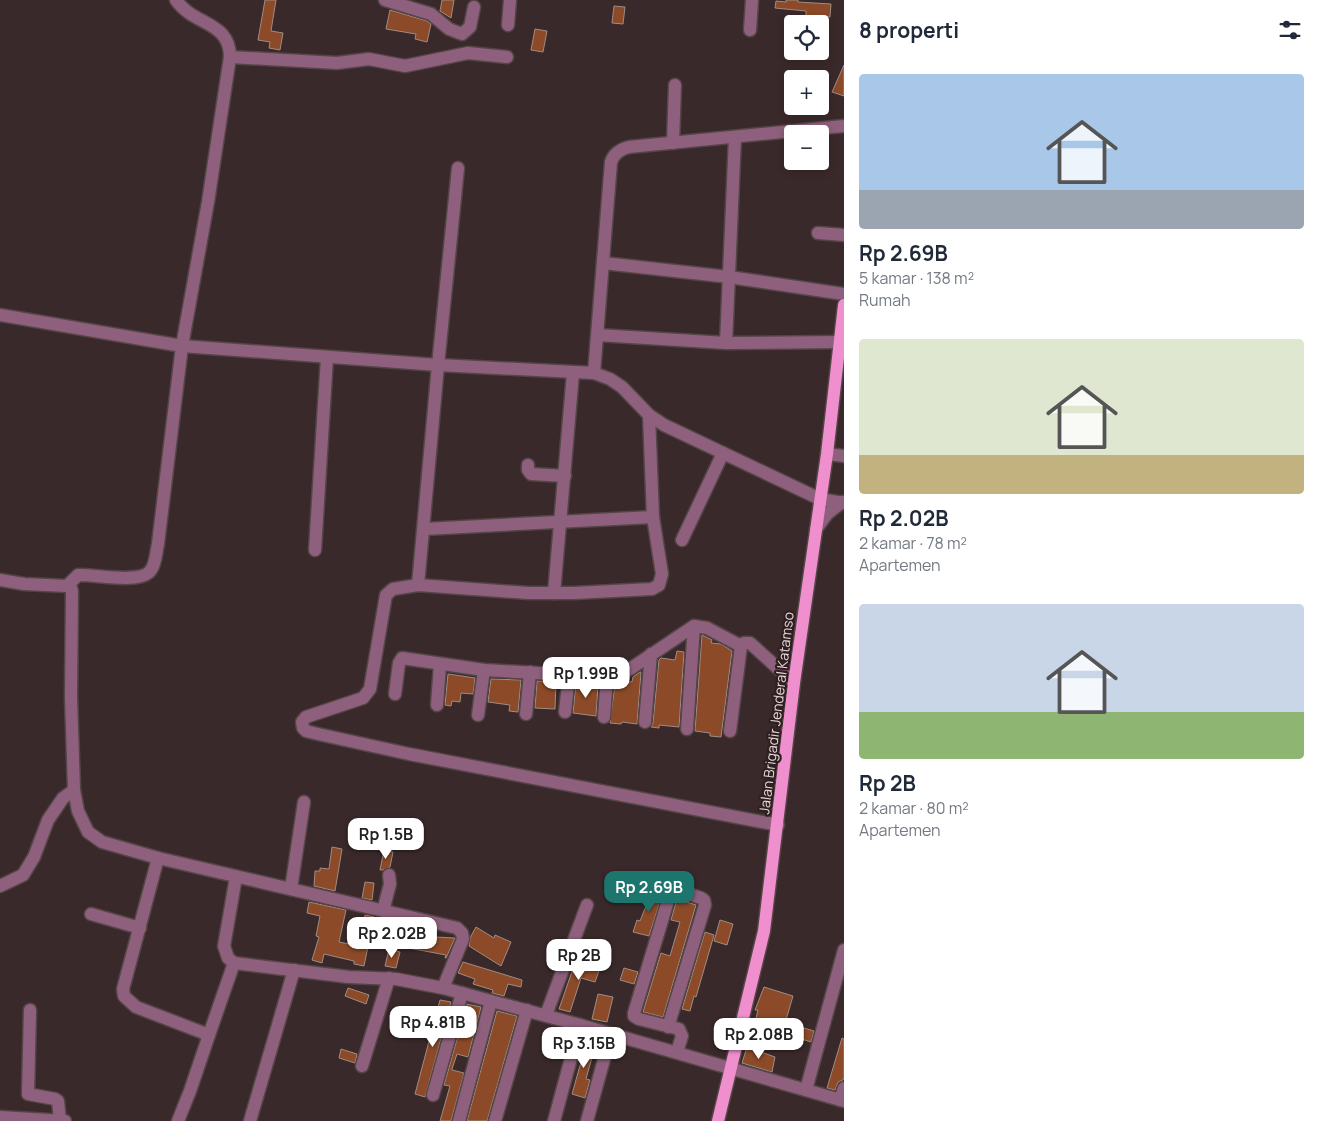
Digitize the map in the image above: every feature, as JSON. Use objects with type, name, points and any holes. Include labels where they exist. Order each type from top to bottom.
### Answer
[{"type":"main road","name":"Jalan Brigadir Jenderal Katamso","points":[[718,1121],[764,931],[794,683],[827,454],[844,305]]},
{"type":"street","points":[[0,580],[62,586],[72,582],[81,575],[133,578],[142,577],[152,568],[158,544],[182,346],[208,202],[230,57],[229,43],[224,34],[192,16],[176,0]]},
{"type":"street","points":[[388,0],[430,14],[449,29],[462,34],[470,27],[474,7]]},
{"type":"street","points":[[508,25],[510,0]]},
{"type":"street","points":[[750,30],[752,0]]},
{"type":"street","points":[[230,57],[337,62],[369,59],[405,66],[468,53],[507,57]]},
{"type":"street","points":[[673,143],[675,85]]},
{"type":"street","points":[[594,373],[612,156],[624,148],[844,126]]},
{"type":"street","points":[[726,343],[736,137]]},
{"type":"street","points":[[418,585],[458,168]]},
{"type":"street","points":[[818,233],[844,235]]},
{"type":"street","points":[[603,262],[729,277],[844,294]]},
{"type":"street","points":[[0,315],[182,346],[438,365],[594,373],[610,379],[622,387],[649,414],[678,432],[820,498],[843,503]]},
{"type":"street","points":[[598,335],[726,343],[841,342]]},
{"type":"street","points":[[315,550],[327,357]]},
{"type":"street","points":[[554,593],[573,372]]},
{"type":"street","points":[[649,414],[653,517],[662,568],[659,585],[652,589],[554,593],[528,593],[418,585],[393,589],[386,595],[368,694],[362,698],[306,718],[302,722],[303,728],[306,731],[318,734],[409,754],[778,825]]},
{"type":"street","points":[[682,540],[723,452]]},
{"type":"street","points":[[827,454],[844,456]]},
{"type":"street","points":[[528,465],[528,470],[531,474],[565,476]]},
{"type":"street","points":[[816,529],[827,514],[843,503]]},
{"type":"street","points":[[424,529],[653,517]]},
{"type":"street","points":[[72,582],[71,697],[74,790],[78,811],[88,832],[102,842],[158,858],[457,928],[461,931],[463,939],[443,988]]},
{"type":"street","points":[[395,694],[399,663],[402,658],[484,670],[607,677],[624,673],[694,626],[707,628],[740,646]]},
{"type":"street","points":[[687,729],[694,626]]},
{"type":"street","points":[[730,731],[740,646],[744,642],[750,642],[794,683]]},
{"type":"street","points":[[645,722],[652,654]]},
{"type":"street","points":[[436,705],[440,665]]},
{"type":"street","points":[[478,715],[484,670]]},
{"type":"street","points":[[526,714],[530,672]]},
{"type":"street","points":[[566,712],[569,675]]},
{"type":"street","points":[[604,717],[607,677]]},
{"type":"street","points":[[0,886],[23,875],[34,857],[48,820],[62,798],[74,790]]},
{"type":"street","points":[[291,889],[304,802]]},
{"type":"street","points":[[158,858],[123,990],[124,996],[136,1007],[208,1035]]},
{"type":"street","points":[[383,911],[390,884],[389,874]]},
{"type":"street","points":[[236,876],[224,946],[228,958],[234,963],[349,977],[389,978],[443,988],[546,1015],[806,1090],[843,1096]]},
{"type":"street","points":[[668,1027],[705,905],[704,900],[701,898],[676,890],[670,894],[634,1010],[634,1016],[639,1019],[668,1027],[679,1030],[682,1036],[677,1052]]},
{"type":"street","points":[[546,1015],[587,905]]},
{"type":"street","points":[[91,914],[140,928]]},
{"type":"street","points":[[806,1090],[844,950]]},
{"type":"street","points":[[178,1121],[234,963]]},
{"type":"street","points":[[250,1121],[294,970]]},
{"type":"street","points":[[362,1066],[389,978]]},
{"type":"street","points":[[433,1095],[462,993]]},
{"type":"street","points":[[459,1121],[492,1001]]},
{"type":"street","points":[[30,1010],[28,1094],[55,1099],[58,1102],[60,1121]]},
{"type":"street","points":[[495,1121],[527,1010]]},
{"type":"street","points":[[554,1121],[580,1025]]},
{"type":"street","points":[[587,1121],[611,1034]]},
{"type":"street","points":[[0,1117],[65,1121]]},
{"type":"building","points":[[265,0],[276,0],[271,31],[283,33],[280,50],[269,48],[270,42],[258,40]]},
{"type":"building","points":[[442,0],[454,0],[451,18],[440,11]]},
{"type":"building","points":[[786,0],[798,0],[798,2],[831,4],[830,17],[829,15],[806,15],[806,11],[775,8],[776,1],[786,2]]},
{"type":"building","points":[[614,6],[625,7],[623,24],[612,23]]},
{"type":"building","points":[[390,10],[427,21],[431,24],[427,42],[415,39],[416,34],[386,29]]},
{"type":"building","points":[[535,29],[547,31],[543,52],[531,50]]},
{"type":"building","points":[[844,65],[844,96],[832,92]]},
{"type":"building","points":[[702,635],[712,640],[711,643],[721,644],[732,651],[721,737],[695,731]]},
{"type":"building","points":[[677,651],[684,652],[679,727],[659,725],[659,728],[651,727],[653,723],[659,660],[661,658],[675,660]]},
{"type":"building","points":[[640,672],[637,724],[610,723],[615,684],[624,681],[632,682],[633,677]]},
{"type":"building","points":[[448,674],[475,678],[473,694],[461,693],[460,702],[452,701],[451,706],[445,705]]},
{"type":"building","points":[[491,679],[521,680],[518,712],[509,711],[510,705],[488,702]]},
{"type":"building","points":[[537,681],[556,682],[555,709],[535,708]]},
{"type":"building","points":[[576,683],[598,685],[596,716],[573,713]]},
{"type":"building","points":[[332,847],[342,849],[335,891],[314,886],[315,871],[320,871],[320,868],[329,869]]},
{"type":"building","points":[[384,850],[393,852],[390,867],[380,870]]},
{"type":"building","points":[[365,882],[374,883],[372,900],[362,898]]},
{"type":"building","points":[[654,886],[664,889],[649,936],[633,932],[637,920],[640,921]]},
{"type":"building","points":[[677,899],[696,905],[663,1017],[643,1012],[661,953],[670,956],[680,922],[671,920]]},
{"type":"building","points":[[309,902],[346,910],[339,942],[359,946],[365,915],[374,917],[364,966],[354,964],[354,961],[324,954],[322,963],[312,960],[319,937],[316,936],[320,916],[307,913]]},
{"type":"building","points":[[720,920],[733,924],[727,945],[714,941]]},
{"type":"building","points":[[403,924],[436,932],[435,937],[455,938],[446,958],[446,955],[398,946]]},
{"type":"building","points":[[476,927],[494,938],[495,935],[511,942],[501,966],[469,946],[471,936]]},
{"type":"building","points":[[705,932],[714,935],[696,997],[694,996],[690,1011],[682,1009]]},
{"type":"building","points":[[389,949],[400,952],[396,968],[385,966]]},
{"type":"building","points":[[577,957],[601,965],[595,982],[581,978],[570,1012],[559,1009]]},
{"type":"building","points":[[463,962],[522,980],[521,987],[508,984],[504,996],[492,993],[493,990],[473,984],[475,979],[458,973]]},
{"type":"building","points":[[624,968],[638,972],[634,984],[620,980]]},
{"type":"building","points":[[764,987],[793,996],[786,1020],[788,1020],[787,1023],[814,1031],[811,1042],[755,1022],[758,1010],[755,1010]]},
{"type":"building","points":[[348,988],[369,995],[366,1004],[345,996]]},
{"type":"building","points":[[598,994],[613,997],[607,1022],[592,1019]]},
{"type":"building","points":[[440,1000],[451,1002],[425,1097],[415,1094]]},
{"type":"building","points":[[467,1004],[481,1007],[468,1057],[457,1054],[452,1069],[464,1073],[451,1121],[440,1121],[450,1086],[444,1085]]},
{"type":"building","points":[[497,1011],[517,1016],[487,1121],[467,1121]]},
{"type":"building","points":[[842,1038],[844,1039],[844,1078],[838,1082],[835,1090],[827,1088]]},
{"type":"building","points":[[584,1040],[596,1043],[586,1079],[590,1080],[585,1098],[572,1094],[581,1062],[579,1062]]},
{"type":"building","points":[[747,1047],[775,1057],[772,1072],[742,1063]]},
{"type":"building","points":[[341,1049],[357,1054],[355,1063],[339,1058]]}]
